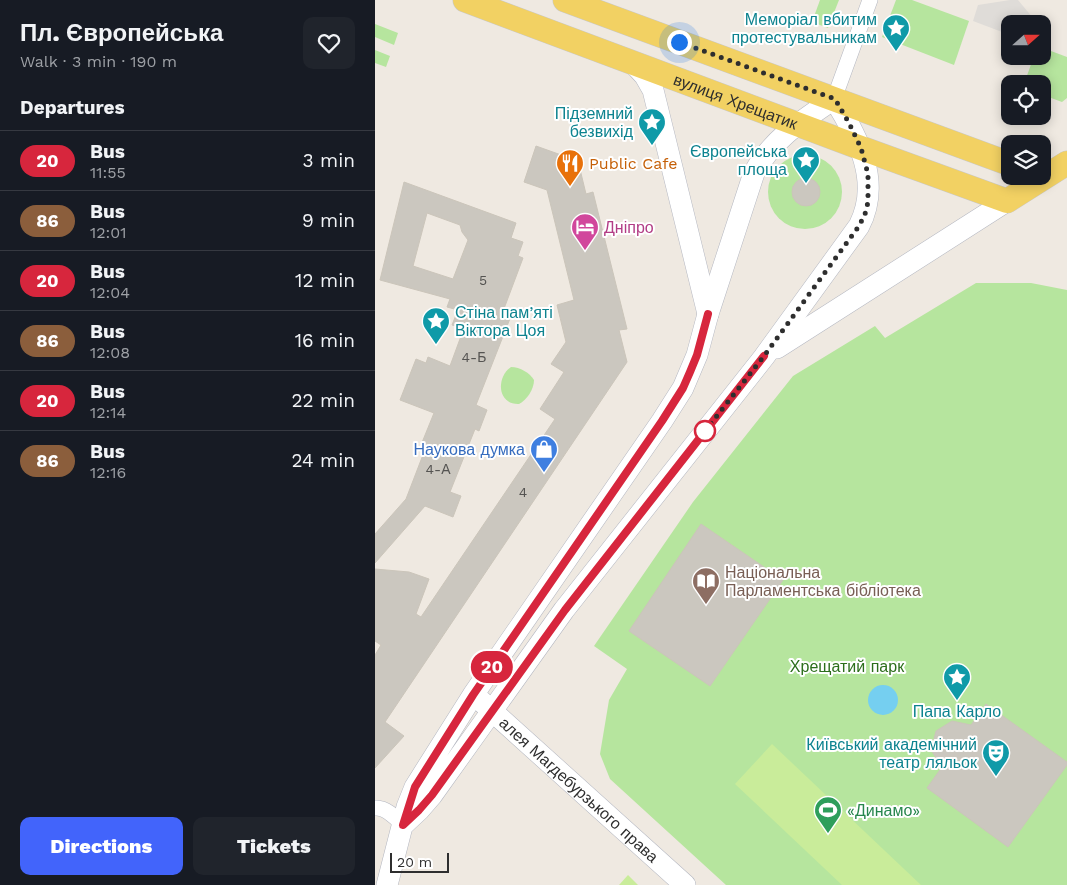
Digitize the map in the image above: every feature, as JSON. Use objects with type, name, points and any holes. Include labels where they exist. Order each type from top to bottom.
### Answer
[{"type":"main road","name":"вулиця Хрещатик","points":[[465,0],[1007,201]]},
{"type":"main road","points":[[565,0],[1001,161]]},
{"type":"main road","points":[[633,63],[645,76],[653,90],[708,314]]},
{"type":"main road","points":[[387,885],[415,787],[473,695],[683,388],[697,355],[708,314],[754,173],[762,157],[797,124],[835,99]]},
{"type":"main road","points":[[403,825],[432,795],[565,610],[764,356],[859,226],[868,202],[868,174],[861,148],[835,99]]},
{"type":"main road","points":[[1051,172],[1067,163]]},
{"type":"main road","points":[[764,356],[1030,185]]},
{"type":"main road","name":"алея Магдебурзького права","points":[[473,695],[492,710],[685,885]]},
{"type":"street","points":[[835,99],[870,0]]},
{"type":"street","points":[[375,808],[379,807],[388,812],[403,825]]},
{"type":"green space","points":[[820,0],[839,0],[828,28],[812,22]]},
{"type":"green space","points":[[896,0],[912,0],[969,21],[954,65],[882,37]]},
{"type":"green space","points":[[375,24],[398,33],[394,45],[375,37]]},
{"type":"green space","points":[[375,50],[390,56],[386,67],[375,63]]},
{"type":"green space","points":[[1051,51],[1067,57],[1067,98],[1062,102],[1051,98],[1051,75],[1027,75],[1031,65],[1051,65]]},
{"type":"green space","points":[[805,155],[819,158],[831,166],[839,178],[842,192],[839,206],[831,218],[819,226],[805,229],[791,226],[779,218],[771,206],[768,192],[771,178],[779,166],[791,158]]},
{"type":"green space","name":"Хрещатий парк","points":[[976,283],[1031,283],[1067,290],[1067,885],[726,885],[610,779],[600,754],[609,700],[627,669],[594,646],[693,502],[793,376],[875,326],[885,338]]},
{"type":"green space","points":[[511,367],[524,371],[534,380],[529,394],[519,404],[506,400],[501,390],[503,377]]},
{"type":"green space","name":"«Динамо»","points":[[772,744],[921,885],[842,885],[735,784]]},
{"type":"green space","points":[[628,875],[638,885],[619,885]]},
{"type":"shaded area","points":[[1018,0],[1030,15],[1001,15],[1001,32],[973,21],[978,5]]},
{"type":"water","points":[[883,685],[894,689],[898,700],[894,711],[883,715],[872,711],[868,700],[872,689]]},
{"type":"building","points":[[536,146],[578,161],[586,194],[593,192],[627,329],[619,330],[627,362],[385,722],[404,736],[375,768],[375,655],[381,645],[375,641],[375,569],[409,572],[429,579],[416,614],[421,617],[555,419],[540,409],[564,372],[551,364],[566,342],[557,305],[574,300],[547,190],[524,182]]},
{"type":"building","points":[[806,178],[816,182],[820,192],[816,202],[806,206],[796,202],[792,192],[796,182]]},
{"type":"building","points":[[404,182],[516,223],[511,238],[523,242],[518,256],[523,258],[502,314],[511,316],[476,405],[487,410],[479,431],[475,429],[450,492],[461,496],[453,517],[425,506],[375,563],[375,534],[406,499],[426,447],[421,445],[434,413],[400,400],[416,359],[426,363],[428,357],[450,366],[464,328],[452,325],[458,310],[447,307],[450,299],[380,280]],"holes":[[[427,213],[460,225],[462,232],[468,240],[453,279],[413,266]]]},
{"type":"building","name":"Національна Парламентська бібліотека","points":[[701,524],[783,580],[710,686],[629,631]]},
{"type":"building","name":"Київський академічний театр ляльок","points":[[986,704],[1067,762],[1067,765],[1008,847],[927,788],[942,767],[931,750],[936,731],[952,721],[971,725]]},
{"type":"bus line","name":"20","points":[[708,314],[697,355],[683,388],[473,695],[415,787],[407,807],[403,825],[432,795],[565,610],[764,356]]},
{"type":"place","name":"Меморіал вбитим протестувальникам","points":[[896,52]]},
{"type":"place","name":"Підземний безвихід","points":[[652,146]]},
{"type":"place","name":"Європейська площа","points":[[806,184]]},
{"type":"place","name":"Public Cafe","points":[[570,187]]},
{"type":"place","name":"Дніпро","points":[[585,251]]},
{"type":"place","name":"Стіна пам’яті Віктора Цоя","points":[[436,345]]},
{"type":"place","name":"Наукова думка","points":[[544,473]]},
{"type":"place","name":"Національна Парламентська бібліотека","points":[[706,605]]},
{"type":"place","name":"Папа Карло","points":[[957,701]]},
{"type":"place","name":"Київський академічний театр ляльок","points":[[996,777]]},
{"type":"place","name":"«Динамо»","points":[[828,834]]},
{"type":"route","points":[[679,42],[835,99],[861,148],[868,174],[868,202],[859,226],[764,356],[705,431]]}]
